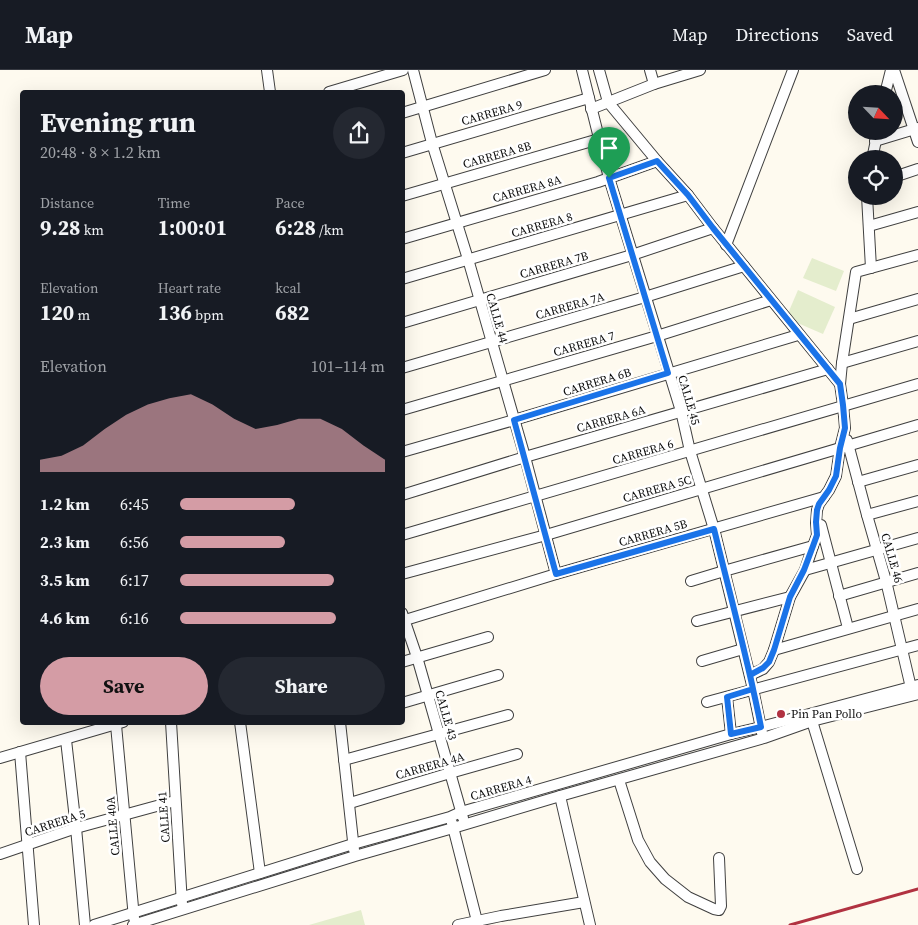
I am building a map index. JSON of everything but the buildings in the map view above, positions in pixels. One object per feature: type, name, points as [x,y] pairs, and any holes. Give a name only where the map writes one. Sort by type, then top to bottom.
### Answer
[{"type":"street","points":[[269,70],[270,90]]},
{"type":"street","points":[[336,90],[403,70]]},
{"type":"street","name":"CALLE 44","points":[[413,70],[443,183],[468,259],[525,457],[556,574]]},
{"type":"street","points":[[405,112],[545,70]]},
{"type":"street","name":"CALLE 45","points":[[582,70],[609,178],[658,336],[714,529],[764,738]]},
{"type":"street","points":[[599,70],[608,102],[688,195],[798,335],[840,384]]},
{"type":"street","points":[[650,70],[654,84]]},
{"type":"street","points":[[726,245],[793,70]]},
{"type":"street","points":[[888,85],[892,70]]},
{"type":"street","points":[[892,70],[916,129],[918,142]]},
{"type":"street","points":[[591,109],[654,84],[694,71]]},
{"type":"street","name":"CARRERA 9","points":[[405,152],[589,98]]},
{"type":"street","points":[[903,131],[916,129]]},
{"type":"street","name":"CARRERA 8B","points":[[405,195],[599,139]]},
{"type":"street","name":"CARRERA 8A","points":[[405,237],[598,182],[657,161]]},
{"type":"street","points":[[903,174],[918,169]]},
{"type":"street","name":"CARRERA 8","points":[[405,278],[688,195]]},
{"type":"street","points":[[868,205],[871,268]]},
{"type":"street","points":[[869,226],[918,212]]},
{"type":"street","name":"CARRERA 7B","points":[[405,322],[632,255],[713,228]]},
{"type":"street","points":[[750,675],[763,668],[769,662],[774,650],[790,597],[804,570],[817,535],[817,510],[836,476],[844,447],[845,428],[840,384],[856,272],[918,255]]},
{"type":"street","name":"CARRERA 7A","points":[[405,367],[744,266]]},
{"type":"street","points":[[849,319],[918,299]]},
{"type":"street","name":"CARRERA 7","points":[[405,409],[658,336],[771,300]]},
{"type":"street","name":"CARRERA 6B","points":[[405,451],[798,335]]},
{"type":"street","points":[[842,363],[918,341]]},
{"type":"street","name":"CARRERA 6A","points":[[405,494],[680,411],[828,369]]},
{"type":"street","name":"CARRERA 6","points":[[405,534],[918,384]]},
{"type":"street","name":"CARRERA 5C","points":[[405,573],[546,535],[918,425]]},
{"type":"street","name":"CALLE 46","points":[[844,447],[858,482],[915,690]]},
{"type":"street","points":[[858,482],[918,465]]},
{"type":"street","name":"CARRERA 5B","points":[[405,617],[824,497]]},
{"type":"street","points":[[866,515],[918,501]]},
{"type":"street","points":[[817,510],[848,628]]},
{"type":"street","points":[[804,570],[918,538]]},
{"type":"street","points":[[691,582],[813,546]]},
{"type":"street","points":[[839,596],[918,572]]},
{"type":"street","points":[[697,621],[790,597]]},
{"type":"street","points":[[774,650],[918,609]]},
{"type":"street","name":"CALLE 43","points":[[405,624],[417,657],[465,824]]},
{"type":"street","points":[[405,661],[488,637]]},
{"type":"street","points":[[707,702],[918,645]]},
{"type":"street","points":[[702,661],[743,649]]},
{"type":"street","points":[[405,702],[498,675]]},
{"type":"street","name":"CARRERA 4","points":[[134,925],[355,856],[764,738],[812,721],[915,690]]},
{"type":"street","name":"CARRERA 4","points":[[94,925],[353,844],[731,734],[915,690]]},
{"type":"street","points":[[727,697],[731,734]]},
{"type":"street","points":[[344,760],[508,714]]},
{"type":"street","points":[[812,721],[857,869]]},
{"type":"street","points":[[0,758],[117,725]]},
{"type":"street","name":"CALLE 40A","points":[[120,725],[124,815],[134,925]]},
{"type":"street","name":"CALLE 41","points":[[171,725],[183,910]]},
{"type":"street","points":[[240,725],[260,873]]},
{"type":"street","points":[[340,725],[355,856]]},
{"type":"street","points":[[66,740],[85,925]]},
{"type":"street","points":[[20,752],[34,925]]},
{"type":"street","name":"CARRERA 4A","points":[[350,803],[450,772],[518,754]]},
{"type":"street","points":[[619,780],[638,840],[650,862],[665,879],[688,897],[714,910],[719,910],[722,906],[719,858]]},
{"type":"street","points":[[560,796],[590,925]]},
{"type":"street","name":"CARRERA 5","points":[[0,854],[76,828],[176,801]]},
{"type":"street","points":[[450,817],[478,923]]},
{"type":"street","points":[[458,925],[478,923],[584,902]]},
{"type":"green space","points":[[812,258],[844,271],[836,291],[803,278]]},
{"type":"green space","points":[[798,290],[835,307],[823,334],[786,318]]},
{"type":"green space","points":[[361,910],[365,925],[309,925]]},
{"type":"railway","points":[[790,925],[918,889]]},
{"type":"place","name":"Pin Pan Pollo","points":[[781,714]]},
{"type":"route","points":[[609,178],[657,161],[688,195],[798,335],[840,384],[845,428],[836,476],[817,510],[817,535],[804,570],[790,597],[769,662],[763,668],[750,675],[753,689],[727,697],[731,734],[761,727],[753,689],[714,529],[556,574],[514,420],[668,373],[609,178]]}]
